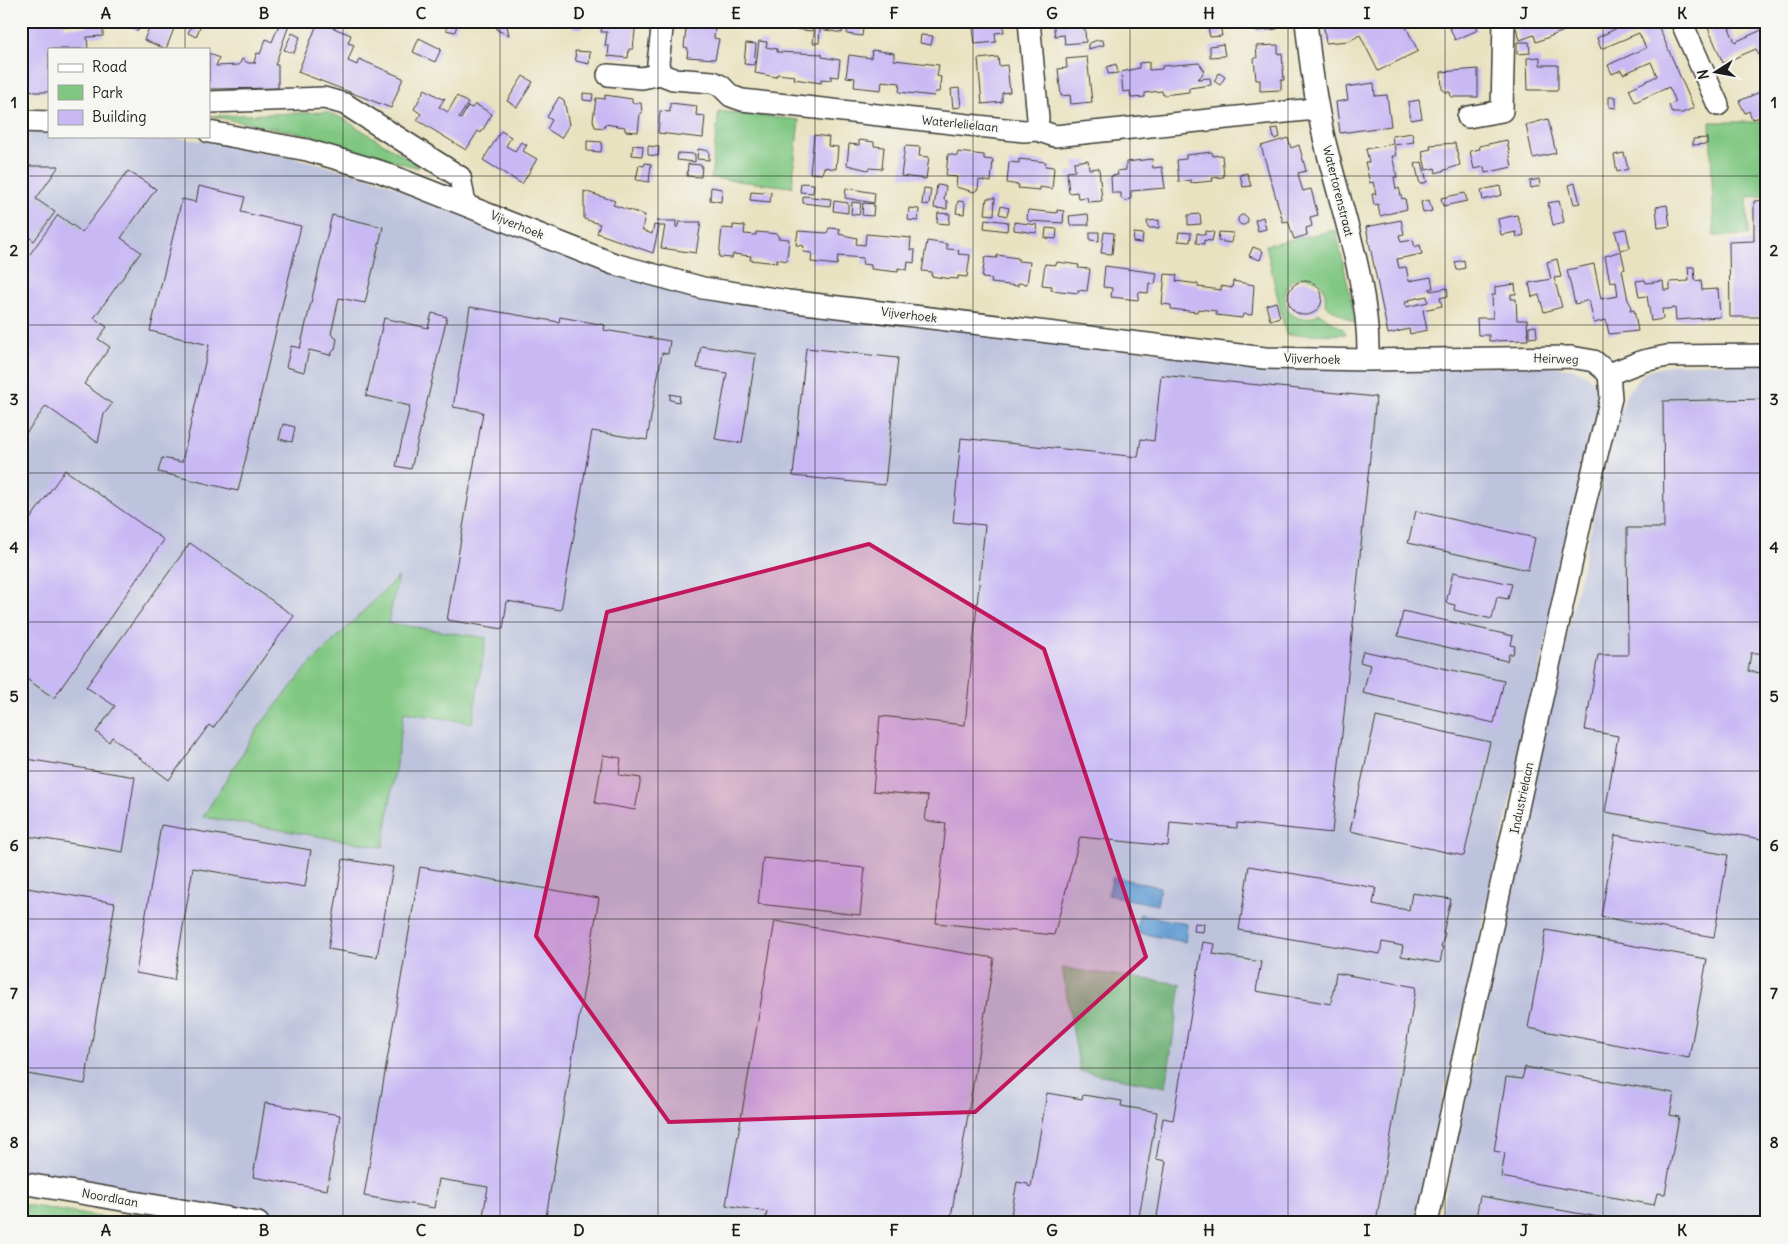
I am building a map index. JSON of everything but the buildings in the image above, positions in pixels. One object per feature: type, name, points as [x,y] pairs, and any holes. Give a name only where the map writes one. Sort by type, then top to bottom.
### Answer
[{"type":"street","points":[[660,74],[658,63],[663,21]]},
{"type":"street","points":[[1029,21],[1038,118],[1037,130]]},
{"type":"street","name":"Watertorenstraat","points":[[1306,21],[1311,72],[1317,107],[1347,225],[1369,328],[1368,360]]},
{"type":"street","points":[[1468,117],[1502,111],[1504,21]]},
{"type":"street","points":[[1681,21],[1718,105]]},
{"type":"street","name":"Waterlelielaan","points":[[608,75],[642,78],[660,74],[673,79],[713,82],[721,86],[731,96],[742,100],[1024,131],[1037,130],[1055,136],[1286,112],[1317,107]]},
{"type":"street","points":[[210,102],[324,98],[346,104],[460,177],[464,204]]},
{"type":"street","points":[[21,121],[48,122]]},
{"type":"street","name":"Vijverhoek","points":[[210,132],[316,152],[379,171],[614,264],[703,288],[798,302],[1256,356],[1368,360]]},
{"type":"street","points":[[1609,374],[1643,361],[1667,356],[1767,354]]},
{"type":"street","name":"Heirweg","points":[[1368,360],[1571,357],[1594,361],[1609,374]]},
{"type":"street","name":"Industrielaan","points":[[1427,1223],[1582,515],[1611,398],[1609,374]]},
{"type":"street","name":"Noordlaan","points":[[21,1182],[258,1223]]},
{"type":"highlighted area","points":[[869,544],[1044,649],[1146,957],[975,1112],[669,1122],[536,936],[607,612]]},
{"type":"shaded area","points":[[21,130],[48,130],[48,138],[170,138],[196,140],[288,156],[377,179],[626,277],[690,296],[1278,365],[1545,366],[1570,368],[1587,374],[1594,383],[1599,407],[1415,1223],[289,1223],[21,1177]]},
{"type":"shaded area","points":[[1767,363],[1767,1223],[1439,1223],[1536,769],[1605,467],[1626,394],[1645,372],[1674,364]]},
{"type":"green space","points":[[719,111],[799,120],[792,187],[711,178]]},
{"type":"green space","points":[[326,112],[342,118],[420,166],[418,168],[308,135],[210,116]]},
{"type":"green space","points":[[1710,122],[1767,122],[1767,196],[1747,197],[1748,235],[1714,236]]},
{"type":"green space","points":[[1336,230],[1356,324],[1325,305],[1322,286],[1317,281],[1302,277],[1292,281],[1287,288],[1285,296],[1286,305],[1291,313],[1298,318],[1307,318],[1319,313],[1343,329],[1346,334],[1286,335],[1266,245]]},
{"type":"green space","points":[[398,577],[388,623],[486,638],[472,723],[404,712],[383,847],[203,817],[260,725],[310,664]]},
{"type":"green space","points":[[1062,968],[1181,984],[1166,1087],[1080,1071]]},
{"type":"green space","points":[[21,1204],[135,1223],[21,1223]]},
{"type":"water","points":[[1113,877],[1160,887],[1157,905],[1108,895]]},
{"type":"water","points":[[1140,914],[1187,924],[1185,942],[1135,932]]}]
